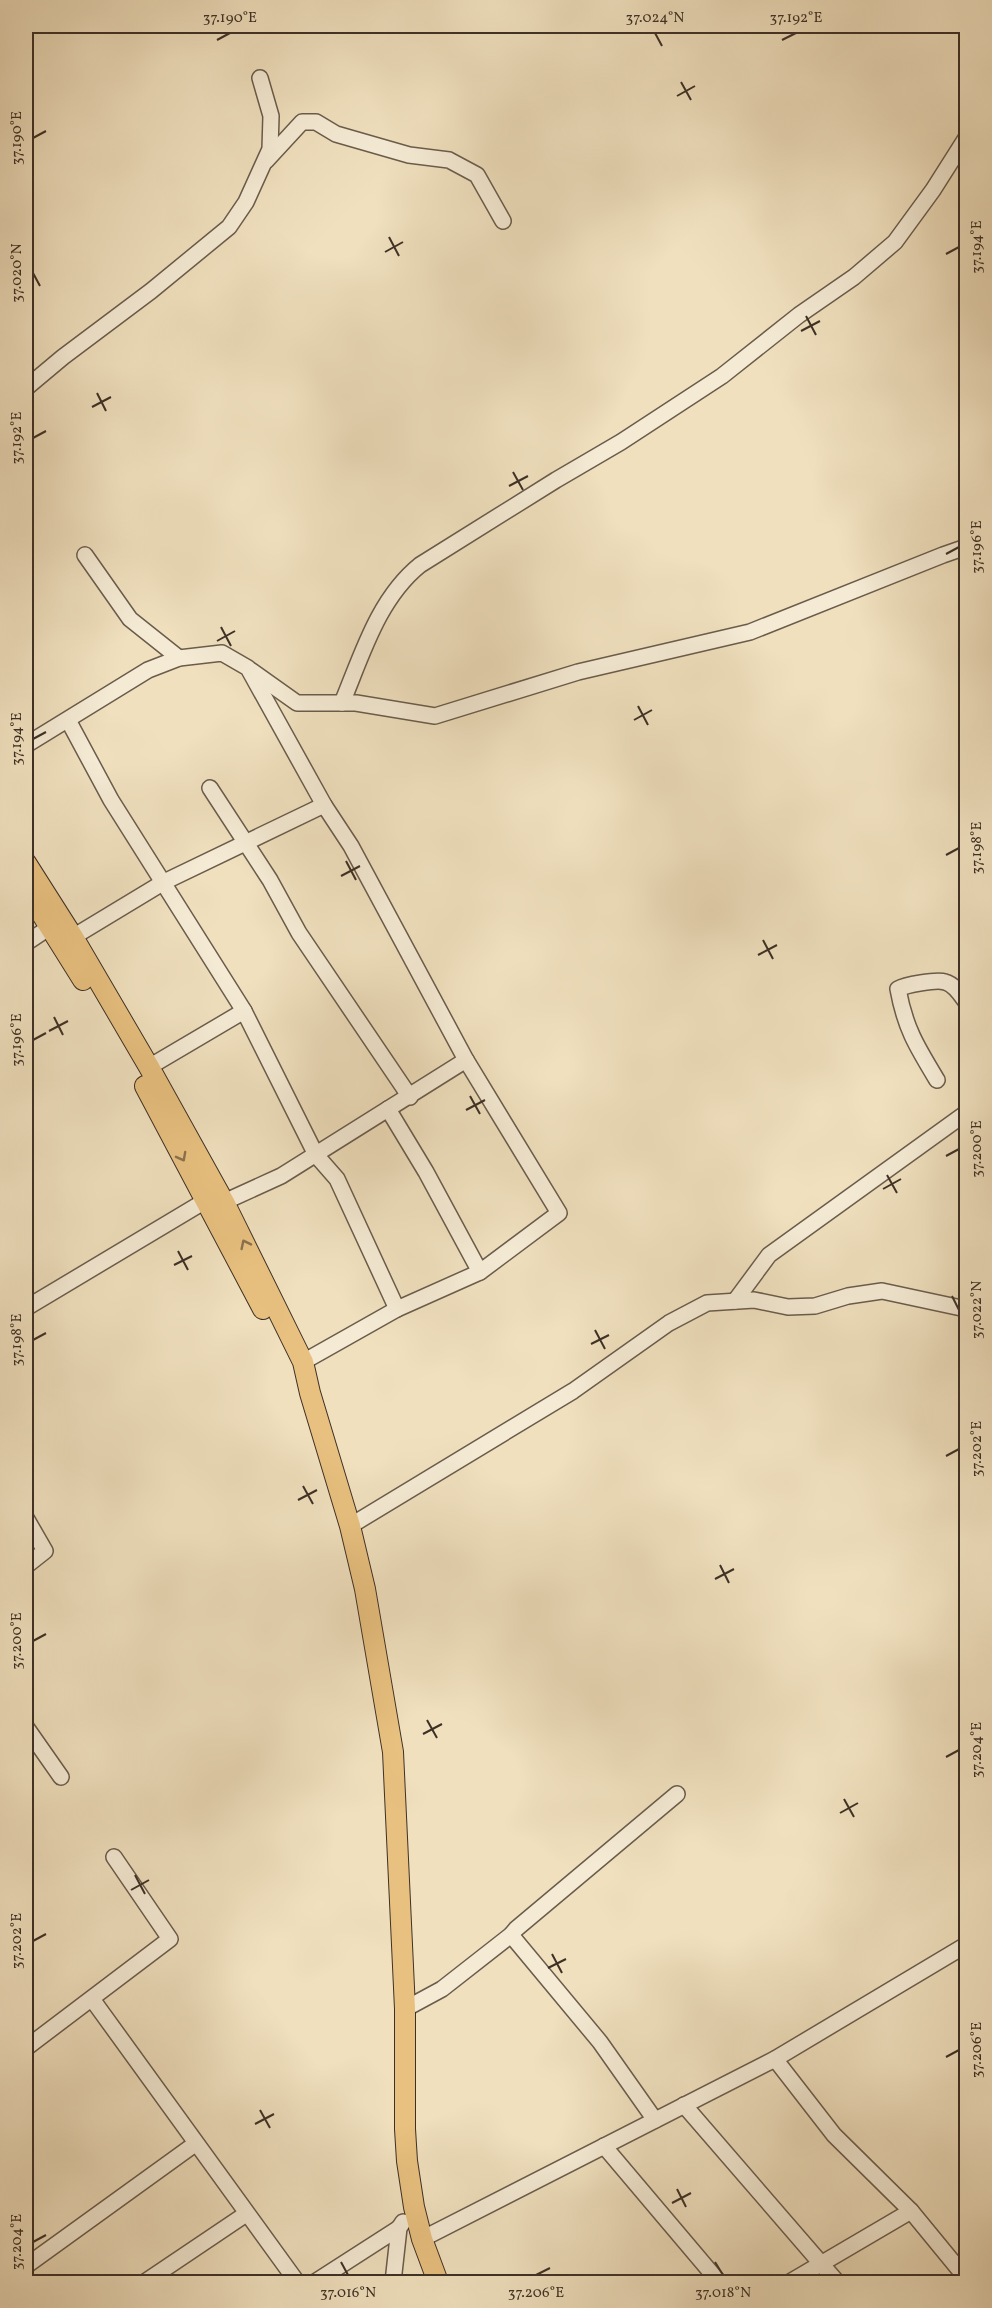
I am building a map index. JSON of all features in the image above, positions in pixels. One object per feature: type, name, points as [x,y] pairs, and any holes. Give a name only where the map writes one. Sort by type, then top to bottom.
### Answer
[{"type":"main road","points":[[26,863],[73,936],[149,1067],[294,1369],[310,1393]]},
{"type":"main road","points":[[26,889],[93,994],[210,1193],[303,1362],[310,1393],[350,1526],[369,1611],[393,1752],[405,2009],[407,2162],[414,2208],[422,2240],[438,2283]]},
{"type":"street","points":[[26,388],[229,227],[246,201],[270,149],[271,116],[260,78]]},
{"type":"street","points":[[264,163],[302,122],[316,122],[336,134],[409,155],[449,160],[477,175],[503,220]]},
{"type":"street","points":[[342,703],[373,627],[409,574],[722,376],[799,315],[854,277],[895,242],[933,190],[966,138]]},
{"type":"street","points":[[26,745],[148,670],[179,658],[222,653],[248,668],[297,703],[356,703],[435,716],[578,672],[750,632],[966,547]]},
{"type":"street","points":[[85,555],[130,619],[179,658]]},
{"type":"street","points":[[248,668],[324,805],[351,846],[466,1060],[560,1213],[480,1272],[397,1309],[303,1362]]},
{"type":"street","points":[[280,724],[284,694]]},
{"type":"street","points":[[68,720],[111,800],[244,1011],[316,1155],[337,1179],[397,1309]]},
{"type":"street","points":[[210,788],[270,880],[299,933],[410,1097]]},
{"type":"street","points":[[73,936],[164,882],[324,805]]},
{"type":"street","points":[[26,943],[50,927]]},
{"type":"street","points":[[937,1080],[918,1049],[904,1019],[898,989],[904,986],[946,982],[958,990],[966,1002]]},
{"type":"street","points":[[149,1067],[244,1011]]},
{"type":"street","points":[[26,1308],[210,1193],[281,1176],[466,1060]]},
{"type":"street","points":[[388,1109],[426,1172],[480,1272]]},
{"type":"street","points":[[735,1301],[769,1255],[966,1113]]},
{"type":"street","points":[[350,1526],[573,1391],[669,1323],[707,1303],[754,1300],[788,1307],[815,1306],[848,1296],[882,1291],[966,1309]]},
{"type":"street","points":[[26,1518],[45,1551],[26,1566]]},
{"type":"street","points":[[26,1727],[61,1777]]},
{"type":"street","points":[[405,2009],[442,1989],[511,1935],[677,1794]]},
{"type":"street","points":[[26,2048],[170,1939],[114,1857]]},
{"type":"street","points":[[511,1935],[594,2034],[655,2120]]},
{"type":"street","points":[[422,2240],[775,2058],[966,1945]]},
{"type":"street","points":[[92,1999],[297,2283]]},
{"type":"street","points":[[775,2058],[834,2135],[911,2211],[966,2278]]},
{"type":"street","points":[[684,2105],[837,2283]]},
{"type":"street","points":[[26,2266],[195,2144]]},
{"type":"street","points":[[604,2146],[719,2283]]},
{"type":"street","points":[[315,2283],[399,2228],[414,2208]]},
{"type":"street","points":[[790,2283],[911,2211]]},
{"type":"street","points":[[145,2283],[246,2214]]},
{"type":"street","points":[[393,2283],[399,2228]]}]
